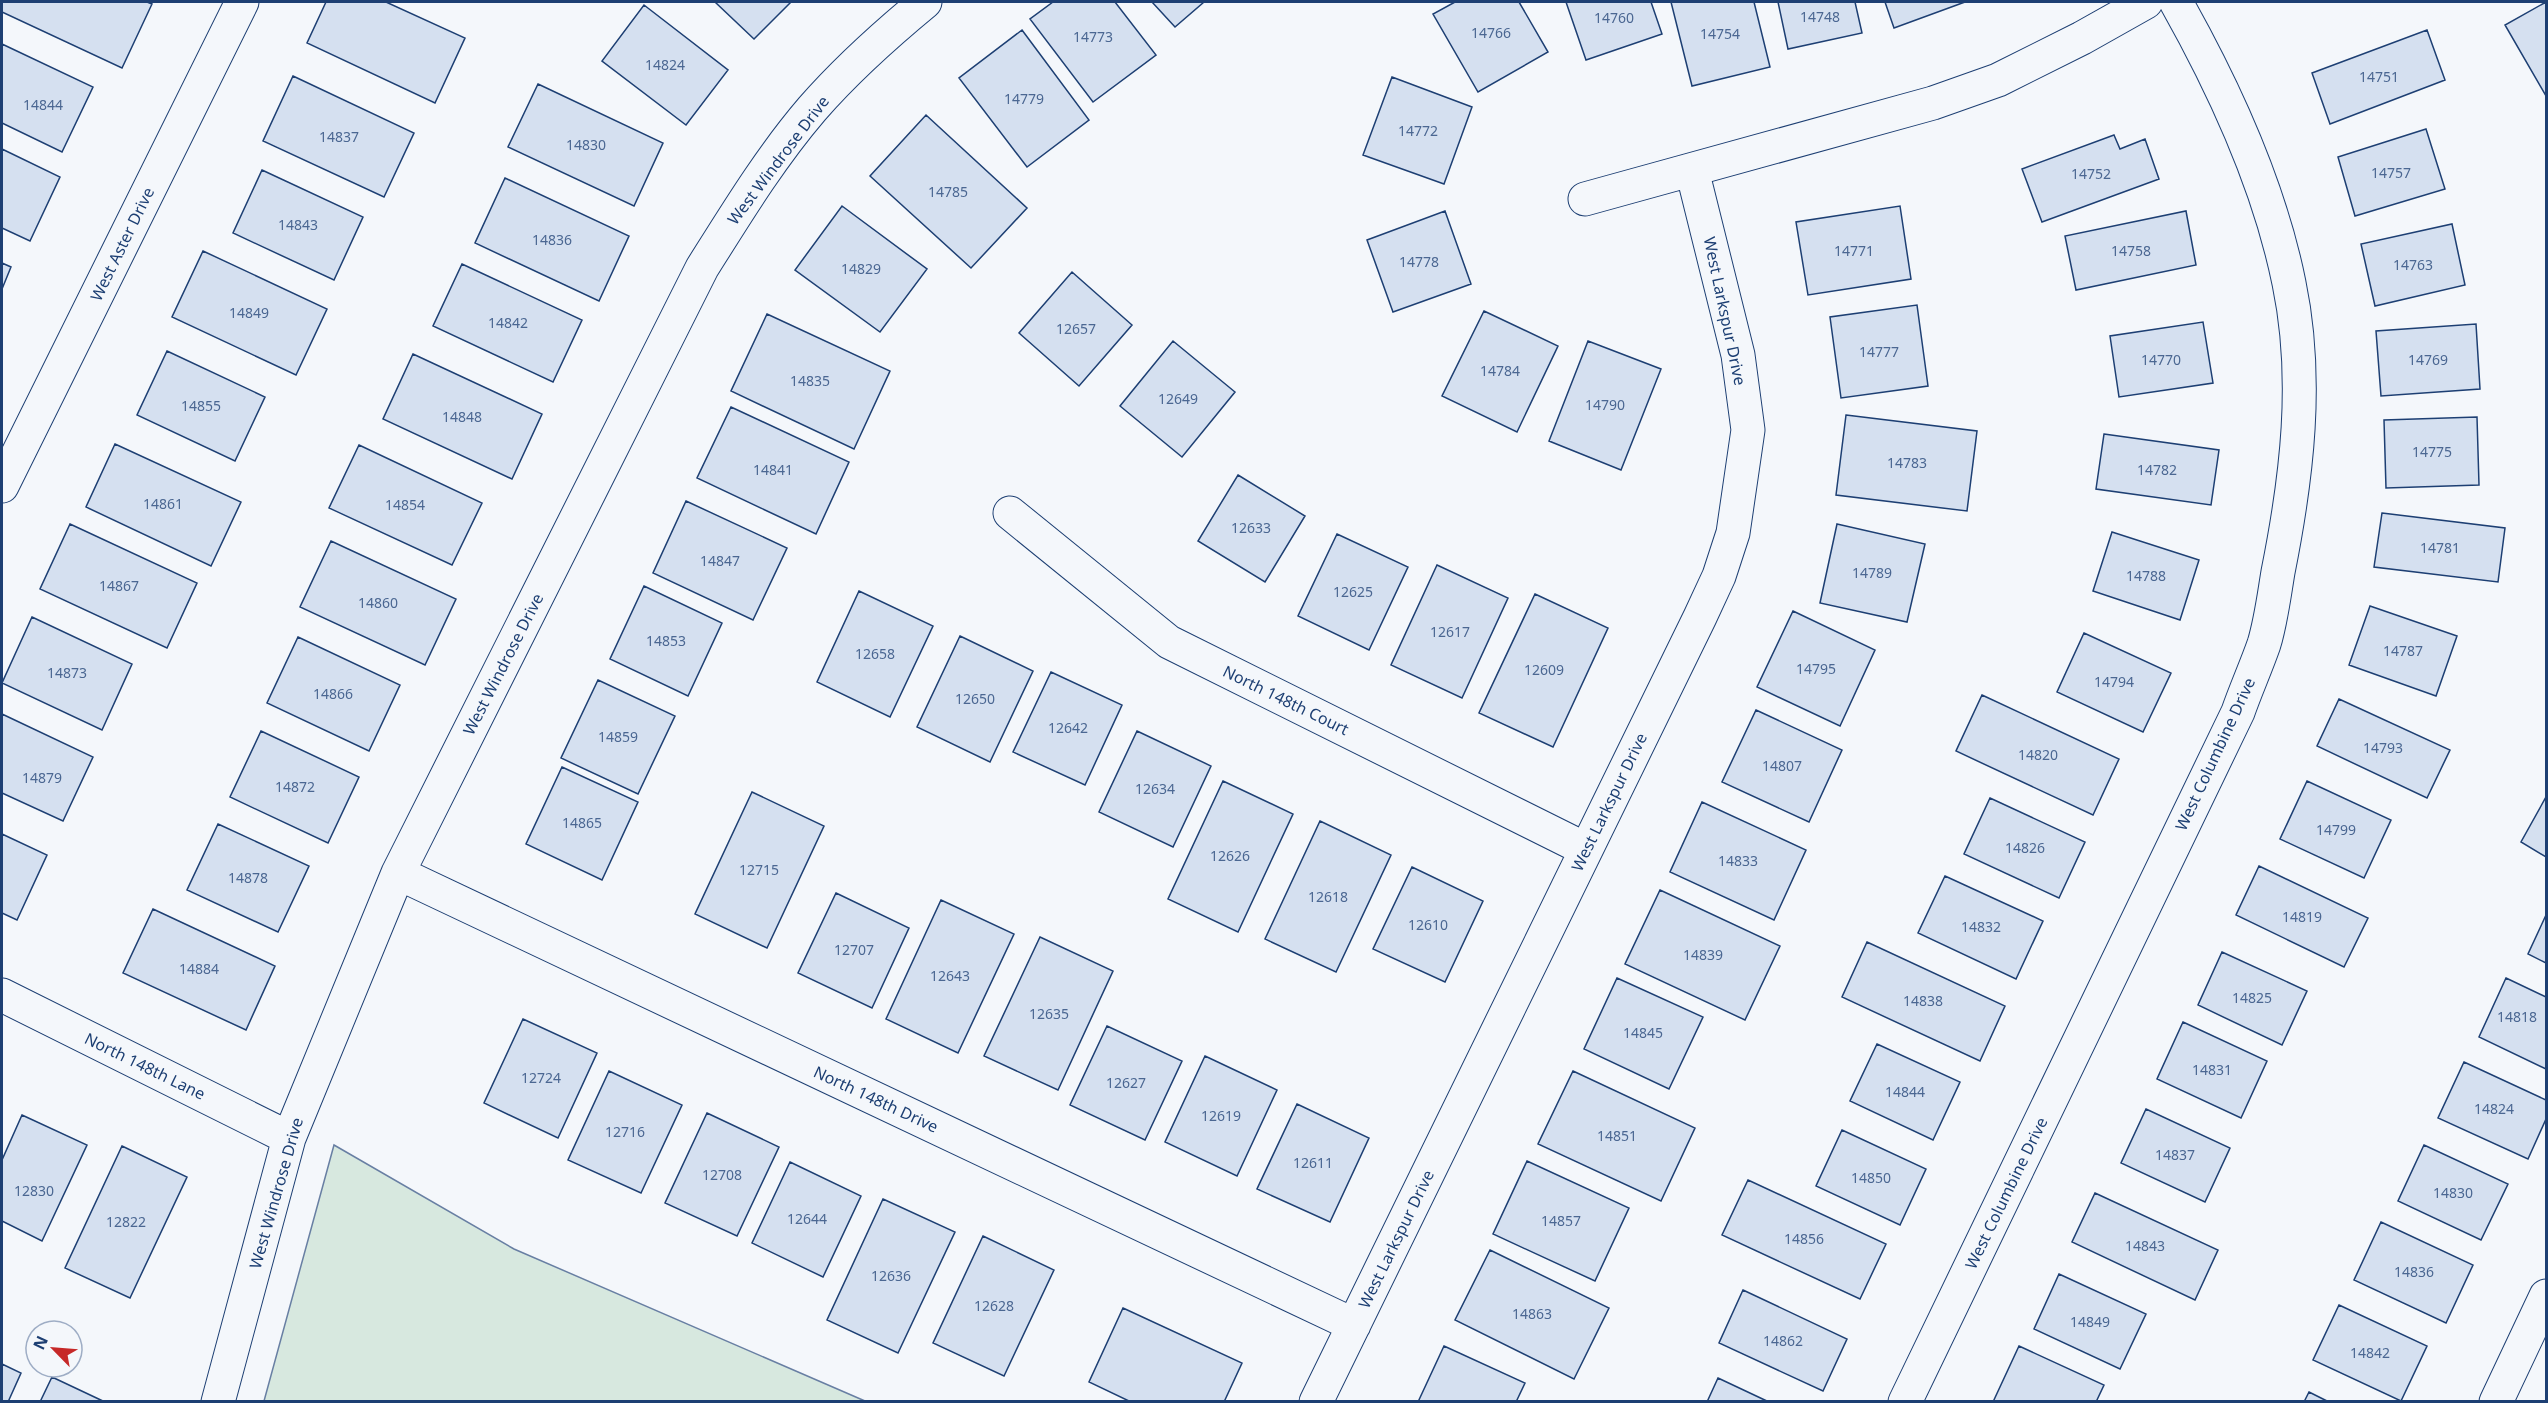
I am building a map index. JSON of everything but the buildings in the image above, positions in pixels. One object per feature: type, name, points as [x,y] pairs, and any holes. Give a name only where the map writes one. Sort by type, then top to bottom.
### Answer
[{"type":"street","name":"West Aster Drive","points":[[2,486],[242,2]]},
{"type":"street","name":"West Windrose Drive","points":[[218,1401],[289,1138],[398,873],[702,268],[746,197],[811,110],[869,49],[925,2]]},
{"type":"street","points":[[1585,199],[1933,103],[1998,80],[2082,38],[2146,2]]},
{"type":"street","name":"West Columbine Drive","points":[[1905,1401],[2238,712],[2264,642],[2285,541],[2300,416],[2297,340],[2289,283],[2272,220],[2249,152],[2212,66],[2176,2]]},
{"type":"street","name":"West Larkspur Drive","points":[[1316,1401],[1714,586],[1733,532],[1748,430],[1738,355],[1692,170]]},
{"type":"street","name":"North 148th Court","points":[[1010,513],[1169,642],[1585,849]]},
{"type":"street","name":"North 148th Drive","points":[[398,873],[1354,1325]]},
{"type":"street","name":"North 148th Lane","points":[[2,995],[289,1138]]},
{"type":"street","points":[[2496,1401],[2547,1296]]},
{"type":"shaded area","points":[[334,1145],[514,1249],[865,1401],[264,1401]]}]
